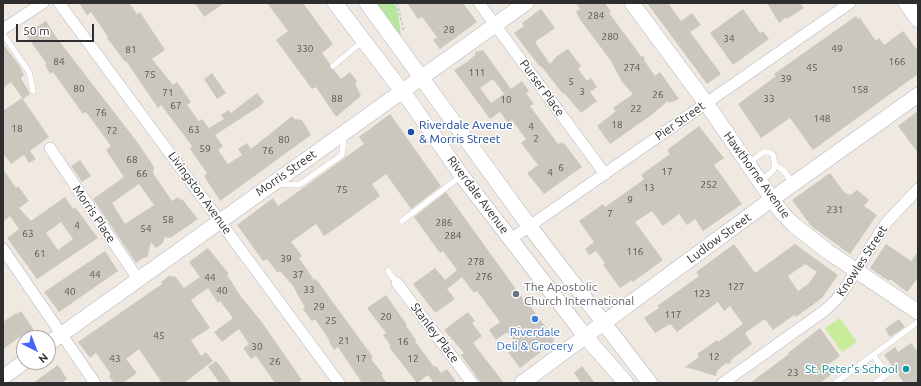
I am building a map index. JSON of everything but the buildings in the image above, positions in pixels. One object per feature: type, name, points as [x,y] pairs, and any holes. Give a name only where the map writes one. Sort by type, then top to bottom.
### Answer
[{"type":"street","points":[[3,29],[43,3]]},
{"type":"street","name":"Livingston Avenue","points":[[60,3],[339,383]]},
{"type":"street","name":"Riverdale Avenue","points":[[335,3],[402,92],[462,176],[585,336],[626,383]]},
{"type":"street","name":"Riverdale Avenue","points":[[367,3],[530,227],[650,383]]},
{"type":"street","name":"Purser Place","points":[[479,3],[605,174]]},
{"type":"street","name":"Morris Street","points":[[56,338],[526,3]]},
{"type":"street","name":"Hawthorne Avenue","points":[[632,3],[706,103],[746,164],[772,199],[794,225],[827,250],[918,312]]},
{"type":"street","name":"Pier Street","points":[[511,239],[850,3]]},
{"type":"street","points":[[906,3],[918,20]]},
{"type":"street","name":"Ludlow Street","points":[[522,383],[772,199],[918,95]]},
{"type":"street","name":"Morris Place","points":[[50,148],[138,279]]},
{"type":"street","name":"Knowles Street","points":[[723,383],[824,311],[836,300],[857,270],[886,223],[918,189]]},
{"type":"street","points":[[3,249],[95,383]]},
{"type":"street","name":"Stanley Place","points":[[397,283],[472,383]]},
{"type":"street","points":[[3,377],[16,368]]},
{"type":"lane","points":[[3,34],[29,72],[33,91]]},
{"type":"lane","points":[[333,66],[363,40]]},
{"type":"lane","points":[[746,164],[764,152],[770,152],[773,155],[775,165],[773,171],[760,182]]},
{"type":"lane","points":[[775,165],[783,170],[794,184]]},
{"type":"lane","points":[[402,221],[462,176]]},
{"type":"lane","points":[[388,270],[397,283]]},
{"type":"lane","points":[[836,383],[918,322]]},
{"type":"lane","points":[[873,355],[887,374],[875,383]]},
{"type":"path","points":[[397,3],[405,35]]},
{"type":"green space","points":[[377,3],[394,3],[397,8],[401,36]]},
{"type":"green space","points":[[840,318],[857,342],[842,352],[825,328]]},
{"type":"place","name":"Riverdale Avenue & Morris Street","points":[[411,132]]},
{"type":"place","name":"The Apostolic Church International","points":[[516,294]]},
{"type":"place","name":"Riverdale Deli & Grocery","points":[[535,319]]},
{"type":"place","name":"St. Peter's School","points":[[906,369]]}]
